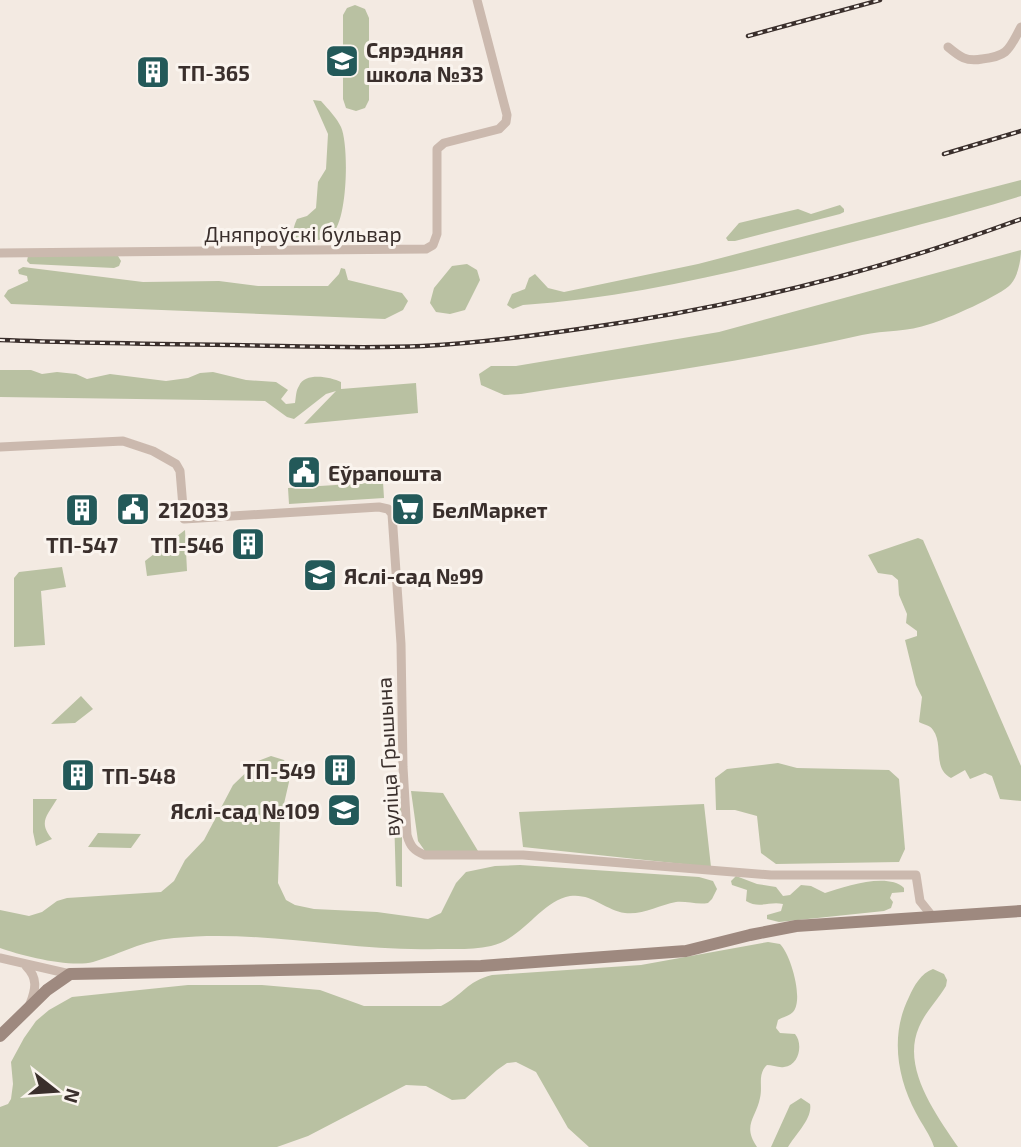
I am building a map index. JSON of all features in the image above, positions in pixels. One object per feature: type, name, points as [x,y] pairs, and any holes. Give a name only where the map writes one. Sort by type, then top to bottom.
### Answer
[{"type":"street","name":"Дняпроўскі бульвар","points":[[0,253],[426,249],[432,245],[437,234],[437,149],[444,143],[499,129],[506,122],[507,115],[477,0]]},
{"type":"street","points":[[948,47],[970,61],[1000,57],[1011,46],[1021,27]]},
{"type":"street","name":"вуліца Грышына","points":[[0,447],[123,441],[153,451],[176,464],[180,471],[184,519],[379,507],[388,509],[392,514],[401,644],[407,835],[409,842],[418,852],[425,855],[523,855],[771,875],[916,875],[920,901],[932,916]]},
{"type":"street","points":[[0,958],[70,974],[481,966],[686,951],[796,926],[1021,911]]},
{"type":"street","points":[[25,964],[35,979],[29,1007]]},
{"type":"street","points":[[0,1036],[47,990],[70,974]]},
{"type":"green space","points":[[355,5],[365,9],[369,18],[369,100],[365,108],[356,111],[346,108],[343,99],[343,15],[347,8]]},
{"type":"green space","points":[[313,100],[321,101],[335,117],[344,136],[344,199],[337,226],[332,234],[314,241],[295,242],[293,230],[297,219],[307,216],[316,208],[318,182],[326,169],[328,134]]},
{"type":"green space","points":[[1021,180],[1021,196],[924,224],[788,258],[637,291],[523,305],[513,309],[507,305],[512,294],[525,289],[529,278],[535,274],[548,288],[564,292],[698,264]]},
{"type":"green space","points":[[840,205],[844,212],[840,214],[735,241],[728,241],[726,238],[739,223],[798,209],[811,214]]},
{"type":"green space","points":[[1021,250],[1016,277],[1006,289],[922,327],[871,333],[735,360],[521,394],[504,395],[481,385],[479,374],[491,366],[516,366],[719,332]]},
{"type":"green space","points":[[28,256],[118,256],[121,261],[119,266],[114,268],[30,264],[27,261]]},
{"type":"green space","points":[[467,264],[477,270],[480,280],[465,310],[450,314],[436,312],[430,303],[434,288],[452,266]]},
{"type":"green space","points":[[23,267],[143,282],[219,281],[258,286],[328,286],[341,268],[345,269],[348,280],[402,293],[408,301],[403,310],[385,319],[11,304],[4,296],[8,290],[28,281],[27,276],[19,274],[18,270]]},
{"type":"green space","points":[[0,370],[31,370],[42,374],[57,372],[76,374],[87,379],[110,374],[166,381],[213,372],[246,380],[276,382],[288,390],[281,399],[286,404],[295,403],[299,386],[312,377],[341,382],[341,389],[416,383],[418,413],[304,424],[336,391],[326,394],[294,419],[265,401],[0,397]]},
{"type":"green space","points":[[383,482],[384,498],[289,504],[288,488]]},
{"type":"green space","points":[[185,530],[187,571],[147,576],[145,561]]},
{"type":"green space","points":[[918,538],[923,540],[1021,766],[1021,801],[1000,799],[992,776],[985,773],[970,779],[965,770],[951,778],[945,774],[933,730],[919,722],[922,697],[916,685],[905,640],[917,636],[917,631],[906,623],[907,614],[899,595],[898,580],[892,575],[878,573],[868,555]]},
{"type":"green space","points":[[62,567],[66,587],[41,591],[45,645],[14,647],[14,578],[19,572]]},
{"type":"green space","points":[[81,696],[93,709],[75,723],[51,724]]},
{"type":"green space","points":[[271,756],[284,760],[289,771],[280,821],[278,883],[286,900],[295,905],[428,919],[441,913],[456,883],[466,872],[495,866],[520,865],[699,877],[713,881],[717,889],[708,903],[676,902],[632,913],[618,911],[585,897],[570,896],[550,905],[503,942],[478,948],[405,949],[273,938],[207,936],[162,940],[93,962],[72,963],[33,958],[0,948],[0,910],[29,916],[67,898],[161,892],[174,881],[185,860],[204,840],[233,785],[258,761]]},
{"type":"green space","points":[[778,763],[797,768],[889,770],[899,779],[905,849],[899,862],[776,864],[761,853],[757,816],[735,810],[716,810],[715,778],[727,769]]},
{"type":"green space","points":[[399,774],[402,779],[402,887],[396,886],[393,778]]},
{"type":"green space","points":[[411,791],[443,793],[478,851],[425,851],[418,841]]},
{"type":"green space","points":[[33,799],[57,799],[45,823],[52,839],[36,846],[33,832]]},
{"type":"green space","points":[[704,804],[711,867],[523,847],[519,812]]},
{"type":"green space","points":[[98,833],[141,834],[131,848],[88,847]]},
{"type":"green space","points":[[736,876],[757,884],[776,887],[783,896],[790,895],[801,885],[811,886],[825,893],[877,881],[897,883],[904,888],[904,892],[892,893],[891,908],[884,911],[779,922],[767,919],[767,915],[781,911],[783,904],[755,904],[746,901],[747,890],[732,885],[731,881]]},
{"type":"green space","points":[[768,942],[780,944],[784,950],[797,988],[793,1012],[778,1020],[776,1028],[780,1033],[795,1034],[799,1048],[794,1062],[782,1067],[767,1065],[762,1072],[760,1098],[750,1127],[757,1147],[589,1147],[568,1128],[536,1072],[516,1062],[507,1063],[497,1070],[465,1099],[452,1100],[426,1086],[406,1085],[308,1136],[277,1147],[0,1147],[0,1107],[8,1104],[11,1099],[11,1062],[36,1021],[72,997],[188,985],[262,985],[320,990],[364,1006],[441,1006],[476,981],[492,975],[641,965]]},
{"type":"green space","points":[[933,969],[944,974],[946,986],[919,1027],[914,1058],[931,1105],[958,1147],[934,1147],[909,1099],[898,1056],[899,1026],[903,1011],[918,980]]},
{"type":"green space","points":[[801,1098],[810,1104],[809,1115],[803,1126],[788,1147],[771,1147],[790,1105]]},
{"type":"railway","points":[[748,36],[880,0]]},
{"type":"railway","points":[[944,154],[1021,131]]},
{"type":"railway","points":[[0,340],[376,347],[444,345],[505,339],[641,319],[751,298],[860,271],[1021,219]]},
{"type":"place","name":"Сярэдняя школа №33","points":[[342,61]]},
{"type":"place","name":"ТП-365","points":[[153,72]]},
{"type":"place","name":"Еўрапошта","points":[[304,472]]},
{"type":"place","name":"212033","points":[[133,509]]},
{"type":"place","name":"БелМаркет","points":[[408,509]]},
{"type":"place","name":"ТП-547","points":[[82,510]]},
{"type":"place","name":"ТП-546","points":[[248,544]]},
{"type":"place","name":"Яслі-сад №99","points":[[320,575]]},
{"type":"place","name":"ТП-549","points":[[340,770]]},
{"type":"place","name":"ТП-548","points":[[78,775]]},
{"type":"place","name":"Яслі-сад №109","points":[[344,810]]}]
